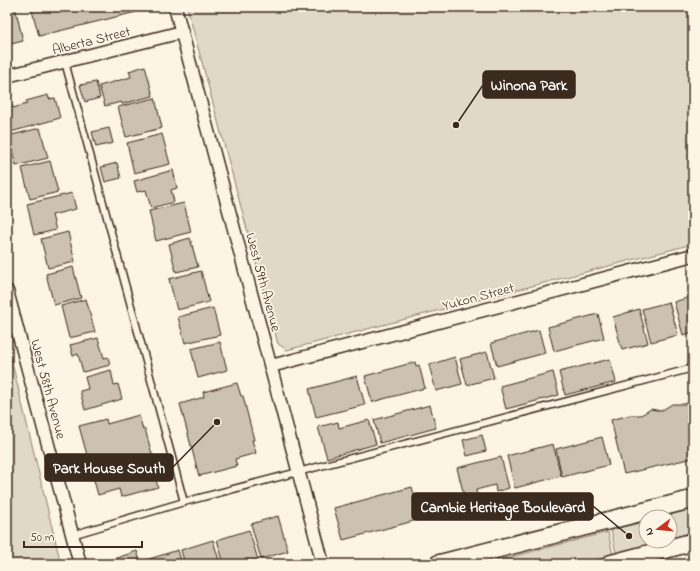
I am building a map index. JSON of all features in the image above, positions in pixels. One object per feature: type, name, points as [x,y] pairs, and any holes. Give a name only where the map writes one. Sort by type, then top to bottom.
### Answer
[{"type":"main road","points":[[438,564],[693,499]]},
{"type":"main road","points":[[610,564],[693,542]]},
{"type":"street","name":"West 59th Avenue","points":[[175,7],[324,564]]},
{"type":"street","name":"Alberta Street","points":[[7,76],[182,32]]},
{"type":"street","name":"Yukon Street","points":[[271,366],[693,255]]},
{"type":"street","name":"West 58th Avenue","points":[[7,291],[80,564]]},
{"type":"lane","points":[[65,62],[184,502]]},
{"type":"lane","points":[[72,535],[184,502],[693,368]]},
{"type":"shaded area","points":[[187,7],[693,7],[693,244],[287,350],[278,344]]},
{"type":"shaded area","points":[[7,342],[61,564],[7,564]]},
{"type":"shaded area","points":[[693,509],[693,534],[678,537],[678,513]]},
{"type":"shaded area","points":[[638,523],[638,548],[616,553],[611,530]]},
{"type":"shaded area","points":[[608,532],[613,555],[578,564],[484,564]]},
{"type":"building","points":[[7,7],[15,7],[23,41],[7,45]]},
{"type":"building","points":[[31,7],[135,7],[136,12],[39,36]]},
{"type":"building","points":[[145,66],[153,96],[122,104],[121,102],[105,106],[99,86],[131,77],[129,71]]},
{"type":"building","points":[[96,82],[100,98],[85,102],[80,85]]},
{"type":"building","points":[[48,95],[49,99],[55,98],[60,118],[7,133],[7,104],[11,103],[13,108],[27,104],[26,101]]},
{"type":"building","points":[[155,98],[162,128],[126,137],[118,107]]},
{"type":"building","points":[[40,128],[48,158],[16,166],[8,136]]},
{"type":"building","points":[[109,128],[113,143],[96,147],[92,132]]},
{"type":"building","points":[[162,134],[170,164],[134,173],[127,143]]},
{"type":"building","points":[[50,161],[58,192],[30,199],[22,168]]},
{"type":"building","points":[[117,163],[121,178],[105,182],[101,167]]},
{"type":"building","points":[[173,170],[177,188],[171,190],[174,202],[151,208],[146,190],[137,192],[134,181]]},
{"type":"building","points":[[72,193],[76,209],[52,215],[56,230],[34,235],[27,204]]},
{"type":"building","points":[[184,203],[191,232],[156,241],[149,211]]},
{"type":"building","points":[[68,232],[75,262],[48,268],[41,239]]},
{"type":"building","points":[[190,238],[198,267],[176,272],[169,244]]},
{"type":"building","points":[[73,267],[81,298],[54,305],[46,274]]},
{"type":"building","points":[[201,271],[209,302],[177,310],[169,279]]},
{"type":"building","points":[[693,296],[693,332],[683,335],[674,302]]},
{"type":"building","points":[[86,299],[95,332],[69,338],[61,306]]},
{"type":"building","points":[[669,302],[678,335],[651,342],[642,309]]},
{"type":"building","points":[[213,308],[220,335],[185,343],[178,317]]},
{"type":"building","points":[[639,309],[648,343],[622,350],[613,317]]},
{"type":"building","points":[[598,314],[604,338],[554,351],[548,327]]},
{"type":"building","points":[[539,330],[545,353],[497,366],[491,343]]},
{"type":"building","points":[[98,338],[104,358],[108,357],[110,365],[83,372],[78,354],[73,356],[70,345]]},
{"type":"building","points":[[220,342],[227,370],[198,378],[191,349]]},
{"type":"building","points":[[487,352],[494,378],[467,385],[460,359]]},
{"type":"building","points":[[455,357],[462,384],[436,391],[429,365]]},
{"type":"building","points":[[610,359],[616,382],[565,395],[559,372]]},
{"type":"building","points":[[415,362],[416,366],[419,365],[425,388],[372,402],[365,376]]},
{"type":"building","points":[[111,370],[114,385],[118,384],[122,399],[85,410],[80,391],[88,389],[85,377]]},
{"type":"building","points":[[553,372],[559,395],[506,409],[500,386]]},
{"type":"building","points":[[357,376],[365,405],[316,417],[309,389]]},
{"type":"building","points":[[237,383],[241,396],[243,396],[256,453],[235,459],[237,466],[199,476],[180,404],[204,397],[203,392]]},
{"type":"building","points":[[693,399],[693,458],[624,474],[611,420],[630,415],[641,415],[651,409],[661,411],[672,404],[685,404]]},
{"type":"building","points":[[430,405],[436,428],[380,443],[374,420]]},
{"type":"building","points":[[139,415],[143,430],[145,429],[157,472],[154,473],[158,487],[121,497],[119,489],[98,495],[79,426],[106,419],[107,424]]},
{"type":"building","points":[[369,420],[376,444],[327,458],[318,427],[338,422],[339,428]]},
{"type":"building","points":[[482,435],[486,451],[467,456],[463,440]]},
{"type":"building","points":[[602,437],[609,465],[562,477],[556,449]]},
{"type":"building","points":[[553,444],[561,476],[515,488],[507,456]]},
{"type":"building","points":[[501,457],[509,488],[496,492],[495,485],[476,490],[477,496],[465,499],[457,468]]},
{"type":"building","points":[[412,487],[421,519],[343,540],[334,508]]},
{"type":"building","points":[[278,516],[288,551],[261,559],[251,524]]},
{"type":"building","points":[[249,530],[258,560],[243,564],[224,564],[217,540]]},
{"type":"building","points":[[213,540],[220,564],[185,564],[181,550]]},
{"type":"building","points":[[178,550],[182,564],[147,564],[146,560]]},
{"type":"building","points":[[137,551],[141,564],[116,564],[114,559]]},
{"type":"place","name":"Winona Park","points":[[456,125]]},
{"type":"place","name":"Park House South","points":[[217,422]]},
{"type":"place","name":"Cambie Heritage Boulevard","points":[[629,536]]}]
